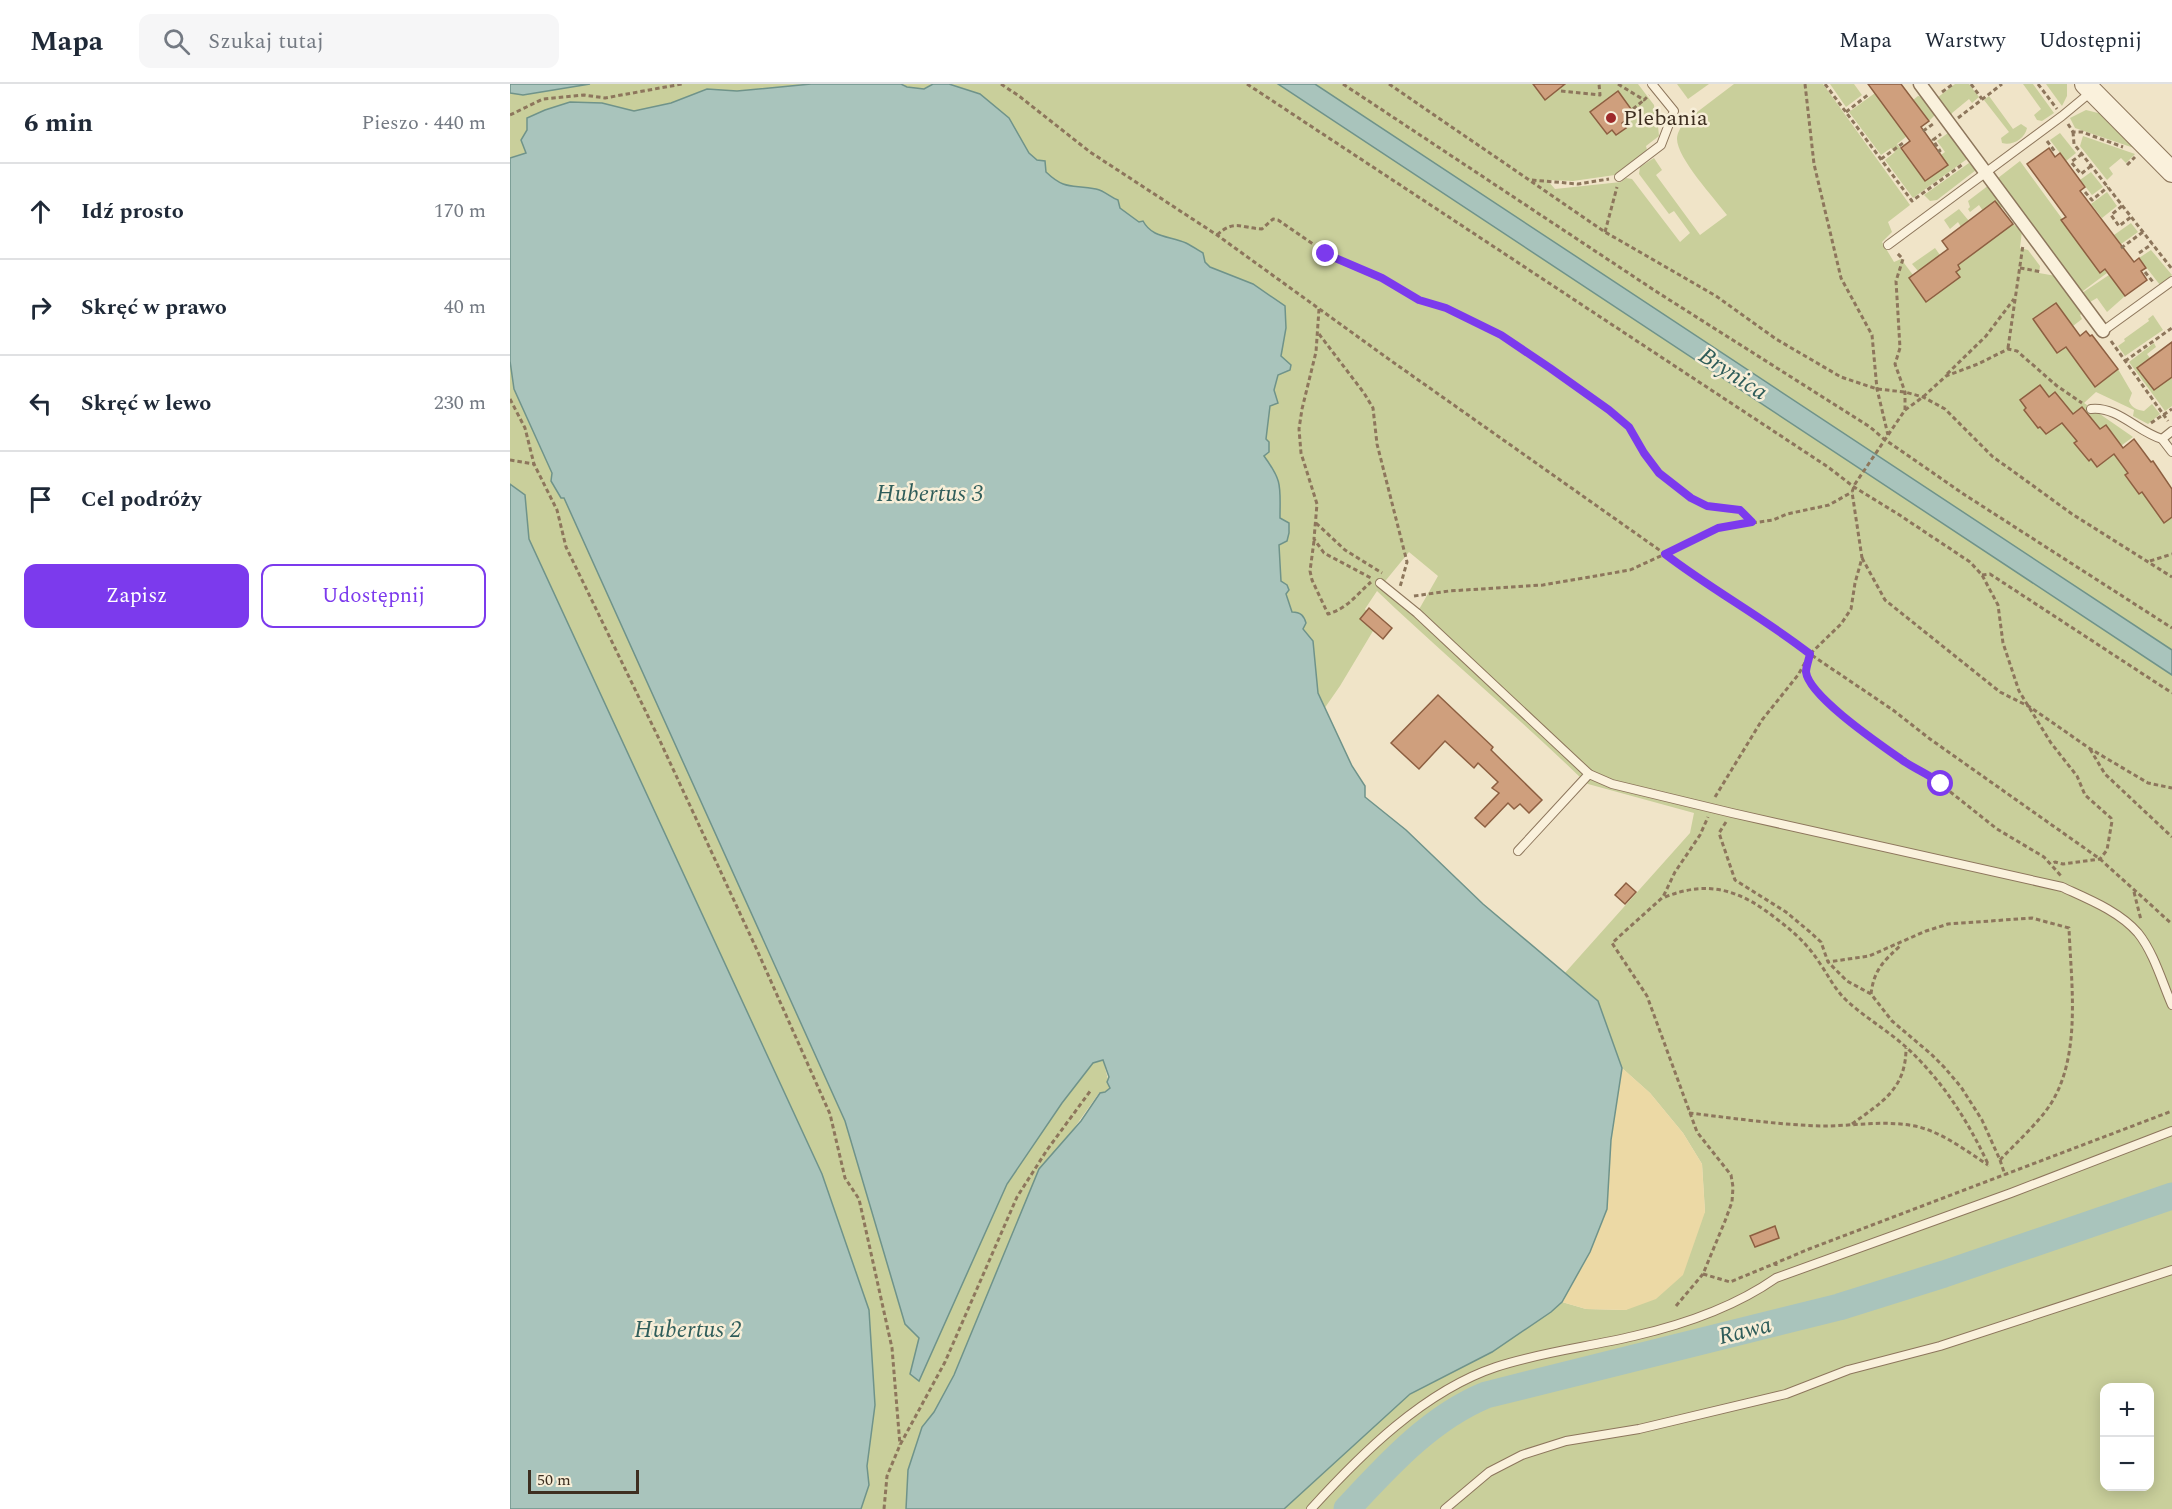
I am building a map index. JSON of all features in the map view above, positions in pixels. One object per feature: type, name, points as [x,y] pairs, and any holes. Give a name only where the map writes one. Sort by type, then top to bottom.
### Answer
[{"type":"street","points":[[1920,84],[2103,331]]},
{"type":"street","points":[[2089,88],[2172,172]]},
{"type":"lane","points":[[1619,177],[1661,145],[1674,111],[1654,86]]},
{"type":"lane","points":[[1888,245],[2062,116],[2089,88]]},
{"type":"lane","points":[[2103,331],[2172,281]]},
{"type":"lane","points":[[2091,409],[2101,408],[2111,411],[2150,435],[2162,439],[2172,452]]},
{"type":"lane","points":[[2162,439],[2172,429]]},
{"type":"lane","points":[[1380,583],[1398,597],[1589,774],[1612,784],[1732,813],[2062,887],[2116,915],[2138,933],[2146,945],[2172,1005]]},
{"type":"lane","points":[[1518,851],[1589,774]]},
{"type":"lane","points":[[1311,1509],[1359,1459],[1405,1419],[1452,1385],[1495,1367],[1537,1355],[1667,1328],[1754,1293],[1776,1278],[2011,1193],[2172,1131]]},
{"type":"lane","points":[[1445,1509],[1489,1472],[1522,1455],[1566,1441],[1639,1429],[1786,1394],[1848,1370],[1940,1346],[2172,1270]]},
{"type":"path","points":[[510,115],[543,99],[584,95],[605,98],[682,84]]},
{"type":"path","points":[[1001,84],[1090,152],[1217,235],[1688,572],[1781,631],[1810,654],[1893,710],[1930,739],[2100,859],[2172,924]]},
{"type":"path","points":[[1247,84],[1828,467],[1854,488],[1899,514],[1970,562],[1982,575],[1998,605],[2003,643],[2019,691],[2051,743],[2077,776],[2085,795],[2111,818],[2113,825],[2107,850],[2100,859],[2051,864]]},
{"type":"path","points":[[1343,84],[1658,292],[1870,427],[1883,441],[1965,495],[2172,628]]},
{"type":"path","points":[[1389,84],[1605,232],[1716,296],[1776,339],[1841,378],[1877,389],[1905,392],[1923,397],[1945,409],[1993,456],[2072,514],[2150,561],[2172,577]]},
{"type":"path","points":[[1561,92],[1602,97],[1599,84]]},
{"type":"path","points":[[1618,84],[1644,100]]},
{"type":"path","points":[[1805,84],[1814,164],[1841,278],[1872,336],[1877,389],[1888,435]]},
{"type":"path","points":[[1825,84],[1912,201],[1974,156]]},
{"type":"path","points":[[1938,95],[1953,84]]},
{"type":"path","points":[[1971,84],[1982,99]]},
{"type":"path","points":[[1950,124],[2002,84]]},
{"type":"path","points":[[2038,84],[2073,132],[2074,144],[2172,269]]},
{"type":"path","points":[[1633,109],[1644,100],[1654,86]]},
{"type":"path","points":[[1846,112],[1869,94]]},
{"type":"path","points":[[1936,128],[1941,134],[1933,140],[1940,151],[1938,152]]},
{"type":"path","points":[[2073,132],[2082,132],[2126,148]]},
{"type":"path","points":[[2046,140],[2056,153]]},
{"type":"path","points":[[1881,159],[1903,143]]},
{"type":"path","points":[[2082,154],[2072,162],[2081,174],[2091,166]]},
{"type":"path","points":[[2127,165],[2139,154]]},
{"type":"path","points":[[1528,179],[1578,184],[1619,177],[1605,232]]},
{"type":"path","points":[[2085,192],[2092,200],[2108,187]]},
{"type":"path","points":[[2122,206],[2111,215],[2119,226],[2131,217]]},
{"type":"path","points":[[1217,235],[1226,226],[1238,224],[1262,229],[1273,219],[1278,220],[1326,254],[1382,278],[1419,300],[1446,308],[1501,335],[1609,410],[1629,427],[1659,473],[1691,498],[1707,506],[1740,510],[1752,522]]},
{"type":"path","points":[[2121,248],[2143,232]]},
{"type":"path","points":[[2139,254],[2152,244]]},
{"type":"path","points":[[1888,245],[1903,259],[1896,281],[1900,348],[1895,364],[1905,392],[1905,410]]},
{"type":"path","points":[[2008,349],[2023,250]]},
{"type":"path","points":[[2020,268],[2039,271]]},
{"type":"path","points":[[1398,597],[1449,591],[1544,585],[1630,570],[1718,528],[1773,520],[1787,514],[1829,505],[1854,488],[1905,410],[1946,376],[1986,336],[2016,297]]},
{"type":"path","points":[[1314,539],[1324,553],[1373,579],[1355,599],[1339,611],[1328,614],[1310,571],[1317,504],[1301,453],[1299,429],[1316,352],[1319,309]]},
{"type":"path","points":[[2126,361],[2172,328]]},
{"type":"path","points":[[2103,331],[2165,414],[2172,429]]},
{"type":"path","points":[[1318,334],[1373,408],[1377,444],[1407,562],[1398,597]]},
{"type":"path","points":[[1946,376],[2008,349],[2017,351],[2063,390],[2091,409]]},
{"type":"path","points":[[2058,396],[2063,390]]},
{"type":"path","points":[[510,399],[525,428],[534,464],[557,510],[566,547],[660,741],[830,1114],[844,1178],[859,1199],[892,1348],[900,1445]]},
{"type":"path","points":[[2142,430],[2172,409]]},
{"type":"path","points":[[510,460],[534,464]]},
{"type":"path","points":[[1711,807],[1722,784],[1762,720],[1798,675],[1810,654],[1840,624],[1851,609],[1862,558],[1854,488]]},
{"type":"path","points":[[1316,523],[1345,550],[1388,576]]},
{"type":"path","points":[[2150,561],[2172,554]]},
{"type":"path","points":[[1862,558],[1885,600],[2000,692],[2030,707],[2089,748],[2148,783],[2172,788]]},
{"type":"path","points":[[1982,575],[1990,574],[2172,693]]},
{"type":"path","points":[[1395,581],[1398,597]]},
{"type":"path","points":[[1810,654],[1806,672],[1814,690],[1908,764],[1929,775],[1997,829],[2044,857],[2060,873],[2064,880],[2062,887]]},
{"type":"path","points":[[2089,748],[2105,774],[2172,837]]},
{"type":"path","points":[[1732,813],[1719,833],[1735,880],[1786,912],[1810,932],[1821,942],[1828,962],[1846,981],[1871,994],[1892,1021],[1931,1054],[1961,1087],[1982,1120],[2005,1175]]},
{"type":"path","points":[[1676,1306],[1703,1274],[1732,1202],[1731,1175],[1697,1132],[1647,996],[1612,943],[1663,897],[1675,872],[1700,836],[1708,816]]},
{"type":"path","points":[[1663,897],[1694,888],[1729,891],[1747,897],[1800,937],[1820,963],[1830,982],[1845,999],[1906,1046],[1936,1077],[1950,1095],[1977,1140],[1989,1166],[1954,1142],[1935,1132],[1914,1126],[1885,1123],[1823,1126],[1689,1113]]},
{"type":"path","points":[[2134,890],[2142,916],[2138,933]]},
{"type":"path","points":[[1828,962],[1869,956],[1948,924],[2032,918],[2069,928],[2073,1007],[2071,1038],[2061,1086],[2049,1107],[2000,1160]]},
{"type":"path","points":[[1871,994],[1876,972],[1905,942]]},
{"type":"path","points":[[1851,1124],[1889,1096],[1897,1086],[1904,1072],[1906,1046]]},
{"type":"path","points":[[884,1509],[887,1476],[900,1445],[954,1342],[1017,1197],[1047,1150],[1091,1090]]},
{"type":"path","points":[[1703,1274],[1730,1281],[2172,1112]]},
{"type":"path","points":[[1776,1263],[1776,1278]]},
{"type":"green space","points":[[510,84],[1278,84],[2172,675],[2172,1193],[1857,1299],[1711,1338],[1503,1387],[1467,1400],[1438,1416],[1379,1466],[1339,1509],[1284,1509],[1410,1394],[1492,1352],[1562,1302],[1586,1309],[1626,1310],[1705,1212],[1702,1164],[1683,1133],[1650,1093],[1622,1068],[1598,1001],[1564,974],[1690,833],[1694,813],[1588,784],[1377,591],[1365,609],[1376,626],[1340,686],[1144,968],[1090,1066],[1103,1060],[1110,1087],[1105,1092],[1099,1093],[1043,1172],[1027,1200],[954,1375],[934,1412],[922,1427],[908,1470],[906,1509],[510,1509]],"holes":[[[1409,552],[1438,576],[1417,613],[1382,585]]]},
{"type":"green space","points":[[1315,84],[1638,84],[1654,105],[1658,126],[1659,136],[1646,146],[1647,150],[1615,175],[1573,181],[1547,180],[1555,189],[1632,179],[1680,242],[1690,233],[1674,211],[1669,214],[1639,174],[1640,167],[1654,158],[1662,170],[1656,175],[1700,235],[1727,215],[1683,157],[1677,137],[1684,122],[1734,84],[1823,84],[1910,205],[1888,222],[1892,232],[1882,242],[1894,262],[1901,259],[1913,275],[1909,279],[1926,302],[1960,277],[1956,272],[1960,269],[1958,265],[2013,224],[2022,231],[2020,248],[2028,250],[2040,266],[2039,273],[2056,276],[2083,313],[2080,315],[2082,319],[2073,326],[2056,303],[2034,318],[2057,352],[2069,345],[2070,352],[2095,386],[2118,369],[2132,393],[2129,401],[2132,405],[2144,411],[2152,404],[2160,414],[2148,424],[2133,416],[2134,410],[2096,392],[2084,403],[2133,437],[2118,448],[2128,473],[2125,476],[2139,494],[2142,492],[2172,517],[2172,650]]},
{"type":"green space","points":[[1677,84],[1709,84],[1688,99]]},
{"type":"green space","points":[[1830,84],[1854,84],[1862,95],[1846,107]]},
{"type":"green space","points":[[1955,84],[1969,84],[1979,97],[1972,103],[1969,99],[1952,113],[1952,117],[1937,98]]},
{"type":"green space","points":[[2023,84],[2033,84],[2054,113],[2042,121],[2037,120],[2034,115],[2041,109]]},
{"type":"green space","points":[[2046,84],[2067,84],[2067,96],[2062,106]]},
{"type":"green space","points":[[1875,93],[1907,136],[1897,144],[1925,181],[1947,165],[1941,155],[1945,152],[1937,141],[1948,133],[1967,159],[1913,198],[1885,160],[1895,152],[1891,148],[1881,155],[1849,112]]},
{"type":"green space","points":[[1918,96],[1922,97],[1935,115],[1929,121],[1913,100]]},
{"type":"green space","points":[[1989,96],[2013,129],[2021,124],[2027,128],[2018,141],[2002,143],[2001,138],[2009,132],[1984,100]]},
{"type":"green space","points":[[2086,110],[2102,114],[2134,148],[2075,128],[2070,118]]},
{"type":"green space","points":[[2060,133],[2076,153],[2066,161],[2050,140]]},
{"type":"green space","points":[[2083,136],[2135,154],[2126,163],[2121,158],[2109,168],[2113,174],[2107,180],[2080,146]]},
{"type":"green space","points":[[2020,161],[2101,272],[2105,269],[2107,273],[2083,291],[2079,291],[1998,178]]},
{"type":"green space","points":[[1969,163],[1976,170],[1937,200],[1930,201],[1924,195]]},
{"type":"green space","points":[[2091,172],[2103,187],[2092,195],[2080,180]]},
{"type":"green space","points":[[1989,185],[2004,206],[1983,211],[1979,205],[1970,212],[1968,201]]},
{"type":"green space","points":[[2107,192],[2117,206],[2102,218],[2091,204]]},
{"type":"green space","points":[[1959,209],[1969,221],[1961,227],[1958,222],[1950,229],[1944,220]]},
{"type":"green space","points":[[2131,223],[2138,232],[2121,244],[2114,235]]},
{"type":"green space","points":[[1935,248],[1940,255],[1918,271],[1912,264]]},
{"type":"green space","points":[[2151,250],[2172,275],[2160,285],[2139,258]]},
{"type":"green space","points":[[2109,275],[2125,296],[2107,312],[2097,298],[2090,302],[2082,293]]},
{"type":"green space","points":[[2153,315],[2163,330],[2125,356],[2118,346],[2149,321],[2148,319]]},
{"type":"green space","points":[[2154,343],[2156,347],[2147,354],[2150,358],[2138,368],[2154,390],[2172,377],[2172,406],[2165,411],[2129,362]]},
{"type":"green space","points":[[2172,1199],[2172,1509],[1352,1509],[1403,1457],[1444,1423],[1461,1413],[1506,1394],[1842,1313]]},
{"type":"sand","points":[[1622,1068],[1650,1093],[1683,1133],[1702,1164],[1705,1212],[1683,1275],[1656,1299],[1626,1310],[1586,1309],[1562,1302],[1590,1252],[1607,1209],[1611,1140]]},
{"type":"water","points":[[510,84],[590,84],[523,95],[510,93]]},
{"type":"water","name":"Hubertus 3","points":[[811,84],[901,84],[924,89],[933,84],[949,84],[980,94],[1009,118],[1029,153],[1037,160],[1045,161],[1046,172],[1053,178],[1069,186],[1096,189],[1118,200],[1120,208],[1139,222],[1143,221],[1151,231],[1190,245],[1203,253],[1205,262],[1210,267],[1253,284],[1285,306],[1286,328],[1281,356],[1291,365],[1290,370],[1278,375],[1274,390],[1278,403],[1270,406],[1266,439],[1269,442],[1269,452],[1264,456],[1275,472],[1279,485],[1280,518],[1289,523],[1287,541],[1279,545],[1281,581],[1287,585],[1289,590],[1286,594],[1292,612],[1303,616],[1306,623],[1303,629],[1313,641],[1318,693],[1352,766],[1365,786],[1365,797],[1406,830],[1483,904],[1598,1001],[1622,1068],[1611,1140],[1607,1209],[1590,1252],[1562,1302],[1492,1352],[1410,1394],[1284,1509],[906,1509],[908,1470],[922,1427],[934,1412],[954,1375],[1039,1169],[1081,1121],[1100,1093],[1110,1088],[1107,1082],[1109,1077],[1103,1060],[1093,1063],[1062,1103],[1007,1184],[919,1381],[910,1374],[919,1338],[905,1324],[845,1121],[564,498],[561,498],[551,481],[552,473],[514,389],[510,361],[510,158],[526,153],[521,140],[527,130],[527,118],[570,102],[602,103],[634,111],[671,103],[707,89],[737,91]]},
{"type":"water","name":"Brynica","points":[[1278,84],[1315,84],[2172,650],[2172,675]]},
{"type":"water","name":"Hubertus 2","points":[[510,484],[525,495],[529,539],[822,1174],[869,1310],[875,1405],[867,1466],[869,1485],[861,1509],[510,1509]]},
{"type":"building","points":[[1533,84],[1565,84],[1545,100]]},
{"type":"building","points":[[1868,84],[1901,84],[1929,121],[1921,127],[1948,165],[1925,181],[1901,148],[1910,141]]},
{"type":"building","name":"Plebania","points":[[1618,91],[1634,113],[1622,123],[1626,128],[1616,135],[1612,130],[1607,134],[1590,112]]},
{"type":"building","points":[[2049,148],[2055,157],[2060,153],[2085,187],[2080,191],[2134,262],[2139,258],[2146,268],[2141,271],[2147,280],[2125,296],[2105,269],[2100,273],[2061,220],[2066,217],[2027,164]]},
{"type":"building","points":[[1995,201],[2013,224],[1958,265],[1960,269],[1956,272],[1960,277],[1926,302],[1909,278],[1948,249],[1942,241]]},
{"type":"building","points":[[2056,303],[2080,336],[2086,331],[2090,336],[2092,335],[2118,369],[2095,387],[2066,347],[2057,353],[2033,319]]},
{"type":"building","points":[[2172,342],[2172,377],[2154,390],[2137,368]]},
{"type":"building","points":[[2040,385],[2049,397],[2055,392],[2073,414],[2082,407],[2100,429],[2106,425],[2123,448],[2134,439],[2151,462],[2153,461],[2172,489],[2172,517],[2164,523],[2142,492],[2139,494],[2125,475],[2128,473],[2114,454],[2097,467],[2074,443],[2077,441],[2062,423],[2046,434],[2040,427],[2038,428],[2024,410],[2026,408],[2020,400]]},
{"type":"building","points":[[1369,608],[1392,628],[1383,639],[1360,619]]},
{"type":"building","points":[[1438,695],[1493,747],[1491,750],[1542,800],[1529,813],[1520,804],[1514,809],[1508,803],[1485,827],[1475,818],[1499,793],[1492,788],[1498,782],[1478,763],[1474,768],[1445,741],[1419,769],[1391,743]]},
{"type":"building","points":[[1626,883],[1636,892],[1625,904],[1615,895]]},
{"type":"building","points":[[1775,1226],[1779,1238],[1755,1247],[1750,1236]]},
{"type":"waterway","name":"Rawa","points":[[1347,1509],[1410,1444],[1446,1416],[1486,1395],[1839,1307],[1944,1274],[2172,1196]]},
{"type":"place","name":"Plebania","points":[[1611,118]]},
{"type":"route","points":[[1326,254],[1382,278],[1419,300],[1446,308],[1501,335],[1609,410],[1629,427],[1659,473],[1691,498],[1707,506],[1740,510],[1752,522],[1718,528],[1665,554],[1688,572],[1781,631],[1810,654],[1806,672],[1814,690],[1908,764],[1941,784]]}]
